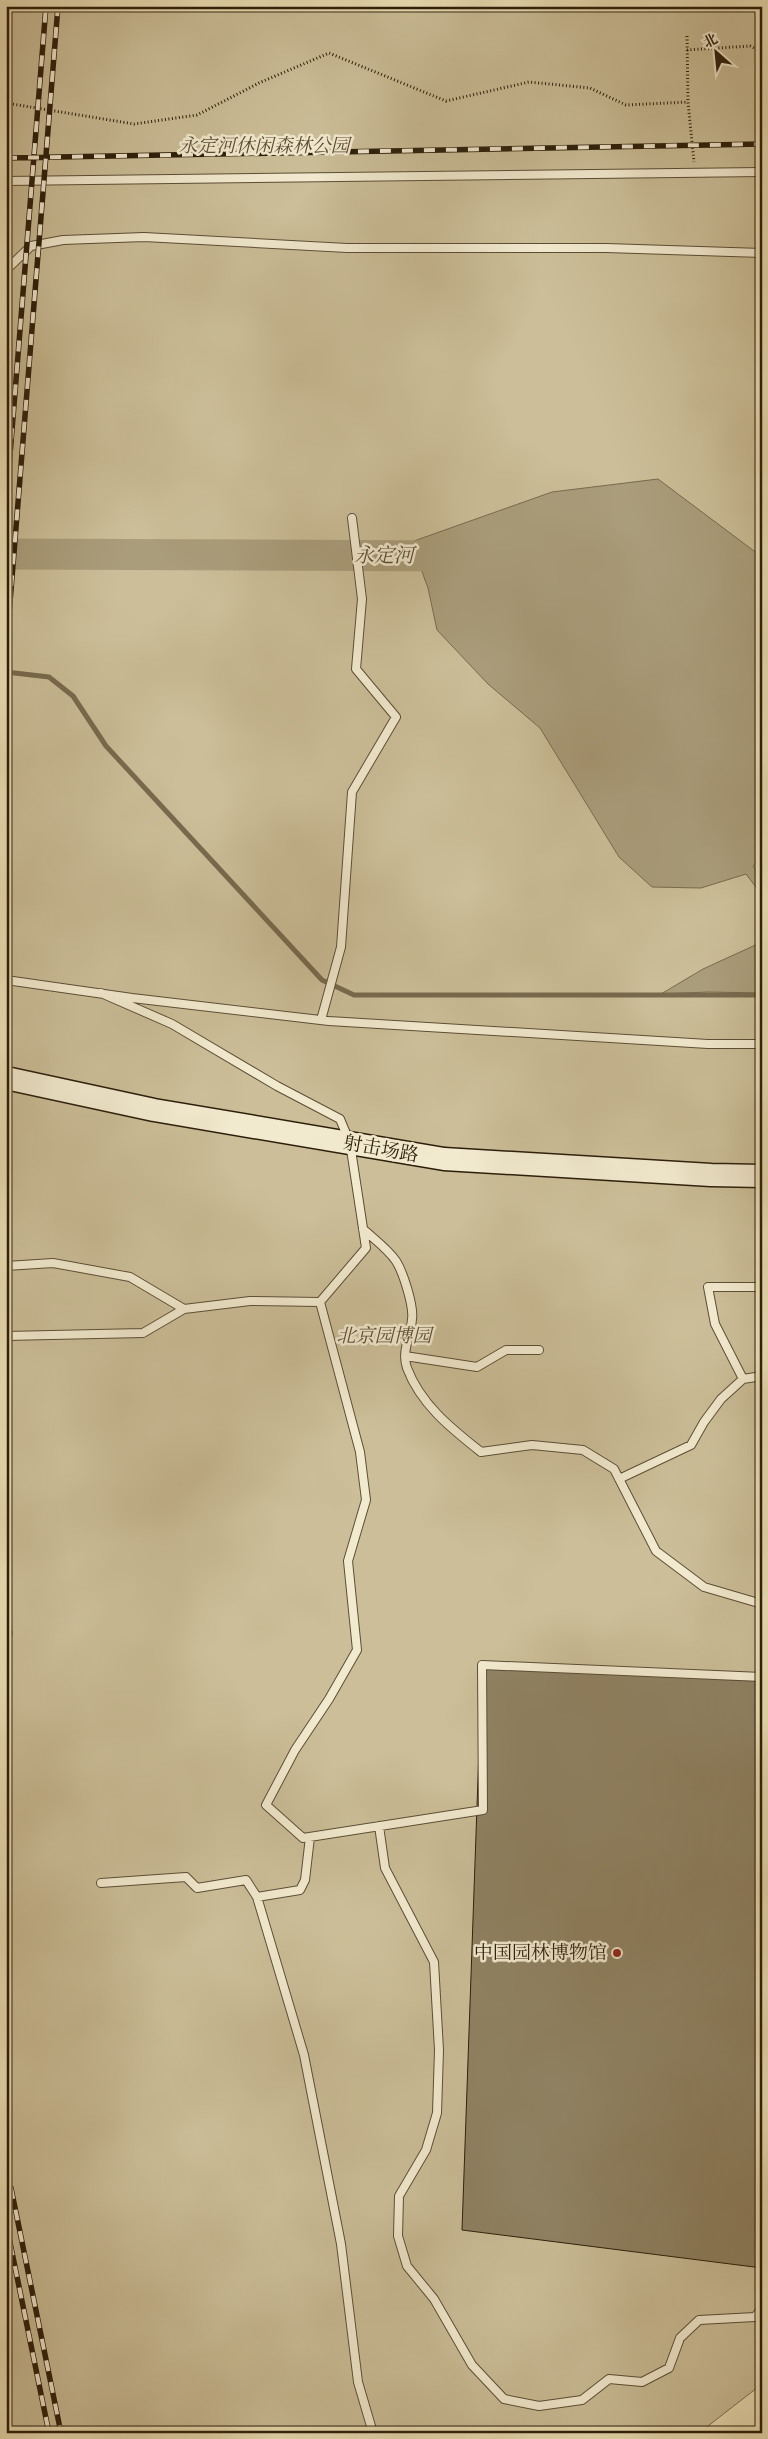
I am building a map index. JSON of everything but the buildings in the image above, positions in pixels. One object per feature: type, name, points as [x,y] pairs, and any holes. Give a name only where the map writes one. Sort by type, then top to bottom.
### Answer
[{"type":"street","name":"射击场路","points":[[6,1078],[154,1110],[444,1159],[711,1176],[762,1176]]},
{"type":"lane","points":[[6,181],[762,172]]},
{"type":"lane","points":[[6,270],[31,246],[63,240],[144,237],[347,248],[606,248],[762,253]]},
{"type":"lane","points":[[321,1020],[341,947],[352,792],[396,716],[356,669],[362,599],[352,518]]},
{"type":"lane","points":[[6,980],[321,1020],[708,1044],[762,1044]]},
{"type":"lane","points":[[101,993],[172,1024],[277,1086],[340,1119],[350,1143],[366,1248],[320,1302]]},
{"type":"lane","points":[[363,1229],[396,1261],[406,1286],[413,1318],[405,1356],[407,1368],[431,1409],[450,1428],[482,1452],[532,1445],[584,1450],[614,1469],[656,1551],[704,1587],[762,1604]]},
{"type":"lane","points":[[6,1266],[53,1264],[130,1277],[184,1309]]},
{"type":"lane","points":[[743,1379],[715,1324],[708,1287],[762,1287]]},
{"type":"lane","points":[[6,1336],[143,1333],[184,1309],[250,1301],[320,1302]]},
{"type":"lane","points":[[320,1302],[360,1452],[366,1500],[348,1562],[357,1650],[329,1699],[295,1750],[266,1805],[303,1838],[483,1810],[482,1665],[762,1676]]},
{"type":"lane","points":[[405,1356],[477,1367],[506,1350],[540,1350]]},
{"type":"lane","points":[[619,1479],[691,1445],[704,1422],[721,1399],[743,1379],[762,1376]]},
{"type":"lane","points":[[6,1626],[8,1633],[6,1635]]},
{"type":"lane","points":[[379,1826],[385,1868],[434,1962],[439,2050],[436,2113],[426,2150],[399,2196],[398,2236],[406,2266],[434,2299],[472,2365],[504,2398],[539,2406],[582,2400],[609,2379],[642,2382],[669,2368],[680,2338],[699,2320],[755,2317],[762,2308]]},
{"type":"lane","points":[[256,1897],[300,1890],[305,1880],[310,1837]]},
{"type":"lane","points":[[101,1883],[186,1877],[197,1888],[246,1880],[256,1897],[304,2055],[341,2244],[358,2382],[373,2433]]},
{"type":"path","points":[[687,36],[688,102],[695,173]]},
{"type":"path","points":[[687,50],[750,46],[762,52]]},
{"type":"path","points":[[6,103],[134,124],[197,115],[259,83],[329,53],[446,101],[529,82],[590,88],[626,105],[688,102]]},
{"type":"green space","name":"北京园博园","points":[[6,6],[762,6],[762,2384],[699,2433],[6,2433]]},
{"type":"shaded area","points":[[658,479],[762,557],[762,857],[753,866],[762,877],[762,895],[746,874],[701,888],[652,887],[619,857],[540,728],[488,684],[437,630],[428,588],[411,542],[552,492]]},
{"type":"shaded area","points":[[762,942],[762,993],[708,992],[661,994],[703,969]]},
{"type":"waterway","name":"永定河","points":[[6,554],[457,556]]},
{"type":"waterway","points":[[6,672],[49,677],[73,696],[106,746],[322,980],[354,995],[762,995]]},
{"type":"railway","points":[[6,505],[46,6]]},
{"type":"railway","points":[[6,652],[58,6]]},
{"type":"railway","points":[[6,158],[762,144]]},
{"type":"railway","points":[[11,2188],[61,2433]]},
{"type":"railway","points":[[6,2223],[49,2433]]},
{"type":"place","name":"中国园林博物馆","points":[[617,1953]]},
{"type":"park label","name":"永定河休闲森林公园","points":[[264,146]]}]
